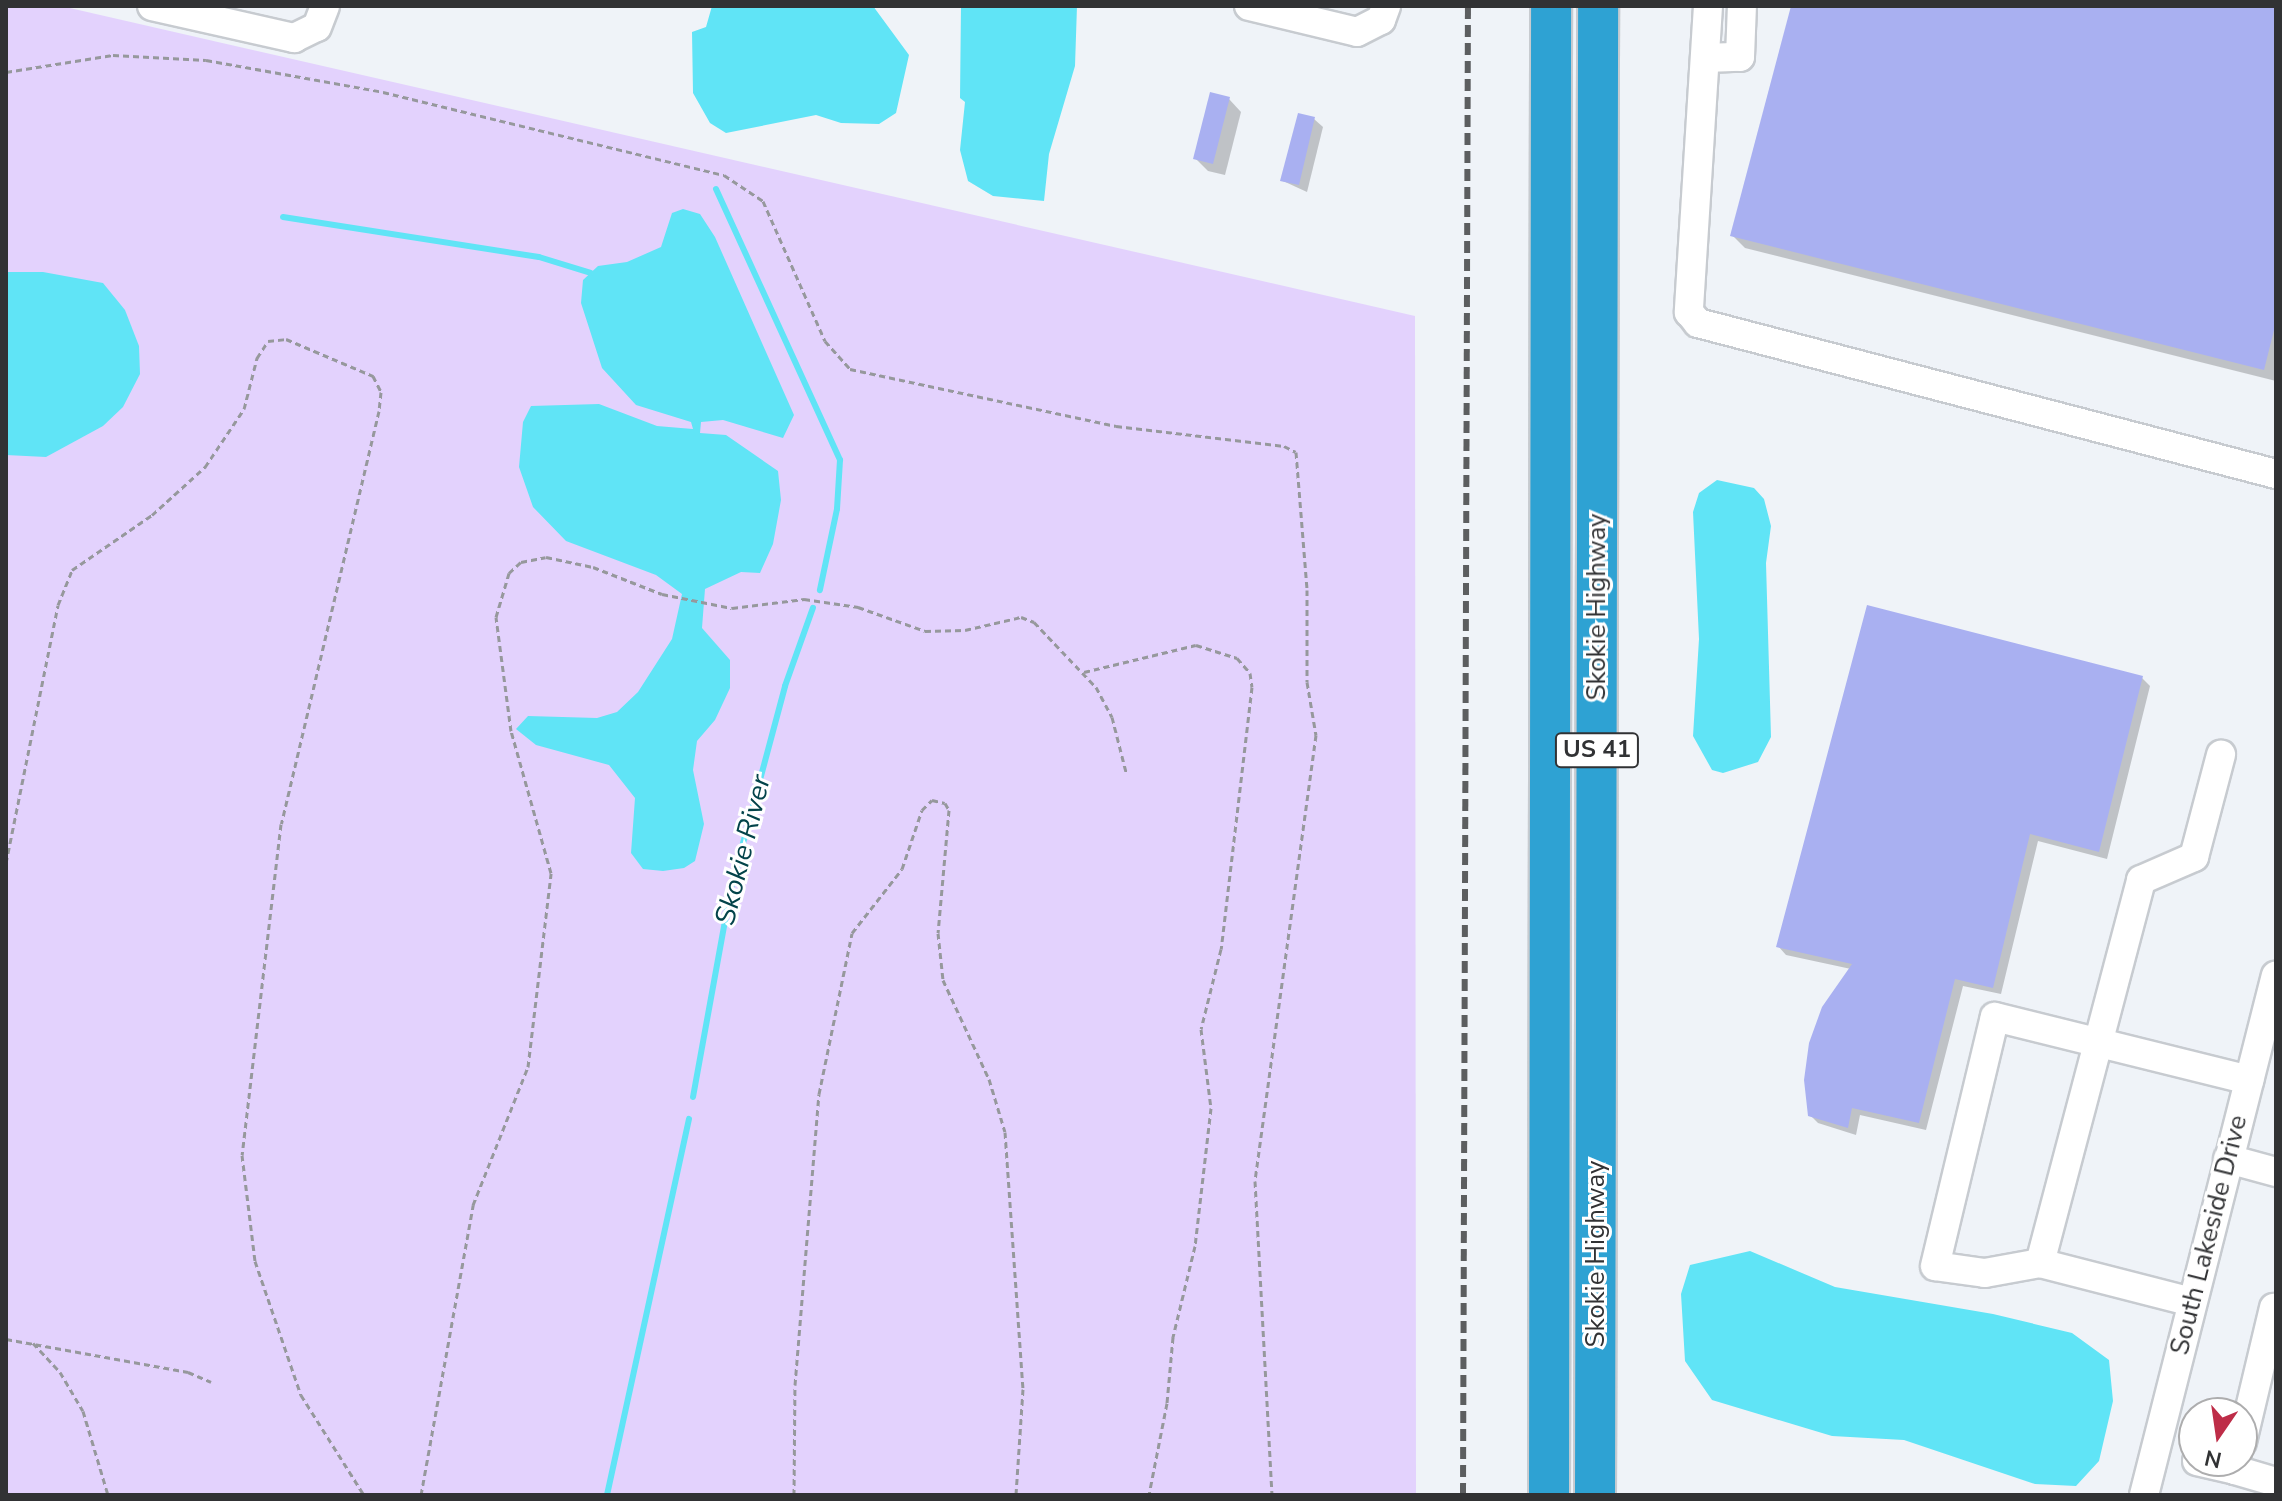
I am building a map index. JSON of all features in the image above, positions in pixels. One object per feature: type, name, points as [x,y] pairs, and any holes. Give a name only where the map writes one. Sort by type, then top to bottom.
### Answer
[{"type":"highway","name":"Skokie Highway","points":[[1549,1495],[1551,6]]},
{"type":"highway","name":"Skokie Highway","points":[[1595,1495],[1598,6]]},
{"type":"street","points":[[152,6],[294,38],[317,27],[325,6]]},
{"type":"street","points":[[1249,6],[1357,32],[1381,20],[1386,6]]},
{"type":"street","points":[[1708,6],[1689,312],[1698,323],[2276,474]]},
{"type":"street","points":[[1705,58],[1740,57],[1742,6]]},
{"type":"street","points":[[2040,1263],[2095,1043],[2141,880],[2194,857],[2221,755]]},
{"type":"street","name":"South Lakeside Drive","points":[[2144,1495],[2276,975]]},
{"type":"street","points":[[2192,1302],[2040,1263],[1985,1273],[1935,1266],[1995,1017],[2249,1080]]},
{"type":"street","points":[[2228,1159],[2276,1172]]},
{"type":"street","points":[[2253,1397],[2274,1308]]},
{"type":"street","points":[[2153,1450],[2178,1456]]},
{"type":"path","points":[[6,72],[113,55],[206,60],[383,92],[724,175],[763,201],[825,341],[850,369],[1116,426],[1284,446],[1296,452],[1307,590],[1306,671],[1316,735],[1255,1181],[1272,1495]]},
{"type":"path","points":[[6,863],[58,605],[72,570],[152,515],[205,467],[244,409],[257,358],[268,341],[286,339],[373,376],[381,392],[379,411],[281,824],[242,1155],[255,1261],[301,1395],[364,1495]]},
{"type":"path","points":[[421,1495],[473,1205],[528,1067],[551,873],[511,731],[496,617],[509,573],[521,562],[546,557],[626,576],[675,597],[711,604],[748,607],[811,600],[858,607],[907,627],[944,632],[1021,617],[1034,622],[1105,701],[1126,772]]},
{"type":"path","points":[[1083,673],[1196,645],[1237,658],[1250,673],[1252,687],[1221,949],[1201,1029],[1211,1108],[1195,1246],[1175,1326],[1149,1495]]},
{"type":"path","points":[[794,1495],[792,1431],[819,1094],[852,933],[902,869],[922,810],[932,800],[945,803],[949,810],[938,933],[943,980],[989,1079],[1005,1132],[1023,1389],[1016,1495]]},
{"type":"path","points":[[6,1339],[188,1372],[211,1382]]},
{"type":"path","points":[[33,1343],[60,1372],[83,1411],[108,1495]]},
{"type":"shaded area","points":[[6,6],[61,6],[1415,316],[1416,1495],[6,1495]]},
{"type":"water","points":[[712,6],[873,6],[909,55],[896,113],[879,124],[841,123],[816,115],[726,133],[710,123],[693,93],[692,32],[706,27]]},
{"type":"water","points":[[961,6],[1077,6],[1075,66],[1049,154],[1044,201],[993,196],[968,181],[960,150],[965,102],[960,98]]},
{"type":"water","points":[[683,209],[700,214],[715,237],[794,415],[783,438],[723,420],[701,422],[700,433],[726,435],[778,471],[781,500],[773,544],[760,573],[741,572],[705,589],[702,628],[730,660],[730,688],[715,720],[697,741],[693,770],[704,824],[695,861],[684,868],[663,871],[643,869],[631,853],[635,798],[609,765],[536,745],[516,729],[528,716],[597,718],[617,712],[638,692],[672,639],[682,594],[656,575],[566,541],[533,507],[519,467],[523,422],[531,406],[599,404],[657,426],[693,429],[691,422],[636,405],[602,368],[581,303],[583,280],[598,266],[627,262],[661,247],[672,213]]},
{"type":"water","points":[[6,272],[43,272],[103,283],[125,310],[139,346],[140,374],[123,407],[103,426],[46,457],[6,455]]},
{"type":"water","points":[[1717,480],[1754,488],[1764,499],[1771,526],[1766,563],[1771,737],[1758,762],[1723,773],[1712,770],[1693,736],[1699,639],[1693,512],[1699,493]]},
{"type":"water","points":[[1750,1251],[1835,1287],[1993,1314],[2072,1333],[2109,1360],[2113,1401],[2099,1461],[2076,1486],[2035,1484],[1904,1440],[1832,1436],[1712,1400],[1685,1361],[1681,1294],[1690,1265]]},
{"type":"building","points":[[1791,6],[2276,6],[2276,322],[2264,370],[1730,236]]},
{"type":"building","points":[[1210,92],[1230,97],[1213,164],[1193,159]]},
{"type":"building","points":[[1298,113],[1315,117],[1299,185],[1280,181]]},
{"type":"building","points":[[1867,605],[2143,676],[2099,852],[2030,834],[1993,988],[1955,979],[1919,1123],[1852,1108],[1848,1128],[1808,1116],[1804,1080],[1809,1043],[1822,1007],[1852,964],[1776,947]]},
{"type":"waterway","name":"Skokie River","points":[[716,189],[840,460],[837,509],[820,590]]},
{"type":"waterway","points":[[283,217],[539,257],[591,273]]},
{"type":"waterway","name":"Skokie River","points":[[693,1097],[731,888],[785,686],[813,608]]},
{"type":"waterway","name":"Skokie River","points":[[607,1495],[689,1119]]},
{"type":"railway","points":[[1463,1495],[1468,6]]}]
